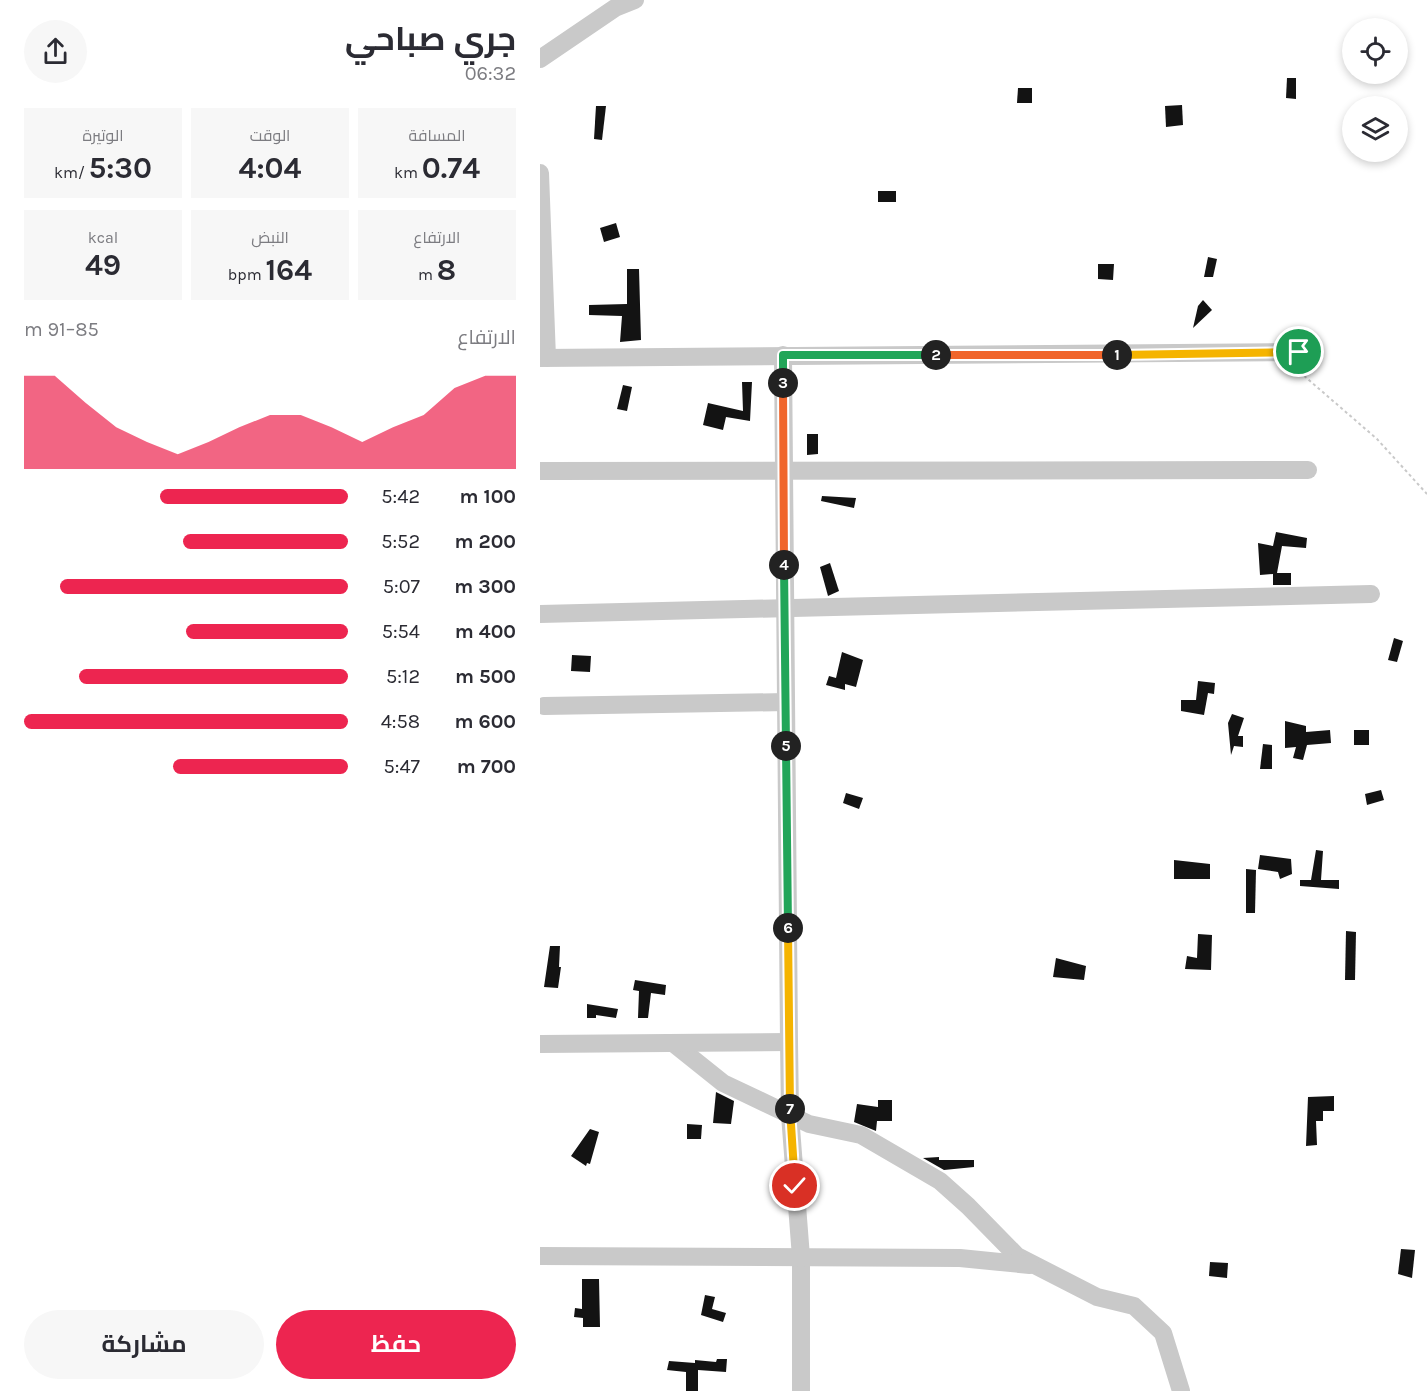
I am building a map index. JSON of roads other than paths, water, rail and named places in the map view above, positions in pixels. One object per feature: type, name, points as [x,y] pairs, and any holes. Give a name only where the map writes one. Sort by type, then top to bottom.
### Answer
[{"type":"street","points":[[540,59],[615,8],[635,0]]},
{"type":"street","points":[[540,173],[544,358],[1299,352]]},
{"type":"street","points":[[783,355],[790,1115],[801,1257],[801,1391]]},
{"type":"street","points":[[540,471],[1308,470]]},
{"type":"street","points":[[540,614],[785,610],[1371,594]]},
{"type":"street","points":[[544,706],[786,702]]},
{"type":"street","points":[[540,1044],[789,1042]]},
{"type":"street","points":[[673,1043],[723,1083],[809,1124],[861,1135],[940,1181],[1017,1256],[1097,1297],[1134,1306],[1163,1333],[1181,1391]]},
{"type":"street","points":[[540,1256],[960,1258],[1036,1266]]}]
